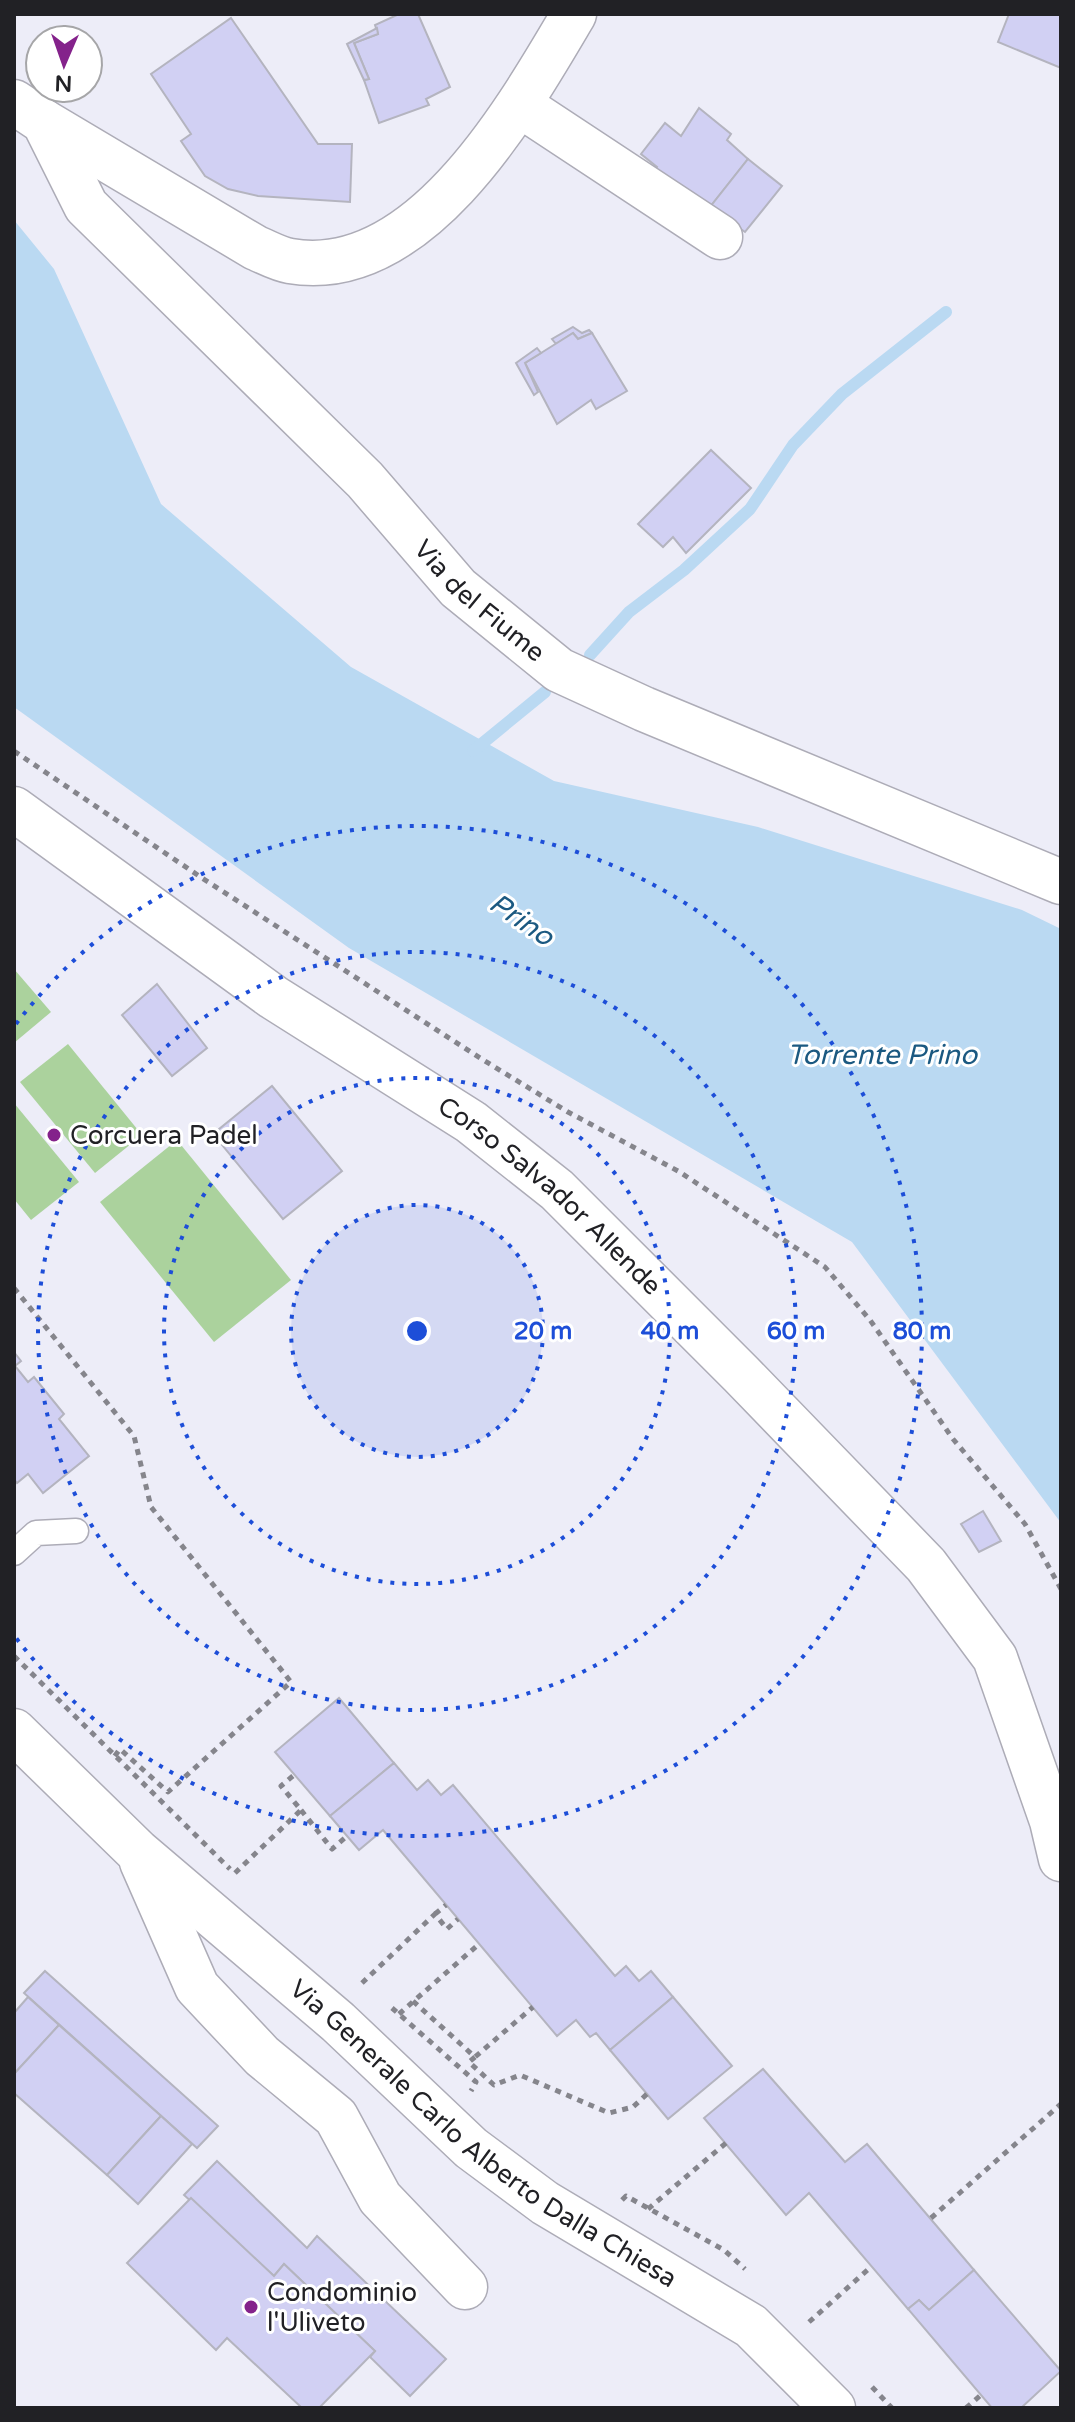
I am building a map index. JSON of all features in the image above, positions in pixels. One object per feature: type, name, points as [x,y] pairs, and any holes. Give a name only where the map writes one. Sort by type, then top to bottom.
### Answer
[{"type":"street","name":"Via del Fiume","points":[[29,112],[256,248],[289,261],[326,261],[366,254],[415,224],[465,175],[520,105],[574,14]]},
{"type":"street","points":[[520,105],[720,237]]},
{"type":"street","name":"Via del Fiume","points":[[29,112],[86,206],[365,480],[458,588],[559,670],[644,709],[1061,882]]},
{"type":"street","name":"Corso Salvador Allende","points":[[14,809],[273,997],[471,1122],[557,1190],[741,1374],[926,1565],[995,1658],[1052,1821],[1061,1859]]},
{"type":"street","name":"Via Generale Carlo Alberto Dalla Chiesa","points":[[14,1731],[138,1852],[338,2022],[471,2148],[545,2203],[751,2326],[833,2408]]},
{"type":"street","name":"Via Generale Carlo Alberto Dalla Chiesa","points":[[138,1852],[197,1987],[262,2056],[336,2117],[380,2198],[465,2287]]},
{"type":"lane","points":[[14,1553],[36,1533],[76,1531]]},
{"type":"path","points":[[14,751],[202,878],[480,1058],[568,1112],[678,1171],[825,1267],[870,1320],[953,1439],[1025,1524],[1061,1589]]},
{"type":"path","points":[[14,1288],[134,1436],[151,1507],[291,1682],[168,1792],[120,1749],[80,1795]]},
{"type":"path","points":[[14,1656],[246,1884]]},
{"type":"path","points":[[294,1775],[281,1786],[332,1849],[346,1837]]},
{"type":"path","points":[[235,1873],[301,1810]]},
{"type":"path","points":[[362,1983],[446,1905]]},
{"type":"path","points":[[435,1914],[447,1929],[458,1919]]},
{"type":"path","points":[[399,2014],[479,1944]]},
{"type":"path","points":[[350,1973],[371,1990]]},
{"type":"path","points":[[413,2001],[475,2057]]},
{"type":"path","points":[[389,2006],[476,2082]]},
{"type":"path","points":[[533,2007],[469,2062],[482,2076],[494,2085],[520,2075],[609,2113],[633,2107],[647,2094]]},
{"type":"path","points":[[468,2095],[482,2076]]},
{"type":"path","points":[[931,2218],[1061,2104]]},
{"type":"path","points":[[648,2209],[726,2143]]},
{"type":"path","points":[[614,2206],[626,2196],[724,2250],[756,2277]]},
{"type":"path","points":[[811,2320],[871,2267]]},
{"type":"path","points":[[799,2314],[818,2331]]},
{"type":"path","points":[[868,2381],[892,2408]]},
{"type":"path","points":[[966,2408],[981,2395]]},
{"type":"green space","points":[[14,969],[51,1012],[14,1043]]},
{"type":"green space","points":[[68,1044],[142,1135],[95,1173],[20,1082]]},
{"type":"green space","points":[[14,1103],[79,1182],[31,1220],[14,1199]]},
{"type":"green space","points":[[177,1140],[291,1280],[214,1342],[100,1202]]},
{"type":"water","name":"Torrente Prino","points":[[14,220],[54,269],[161,504],[351,667],[554,781],[758,827],[1022,910],[1061,929],[1061,1523],[852,1242],[349,948],[14,707]]},
{"type":"building","points":[[399,14],[418,14],[450,87],[426,99],[429,105],[379,123],[364,80],[369,79],[354,43],[378,34],[375,25]]},
{"type":"building","points":[[1009,14],[1061,14],[1061,68],[998,42]]},
{"type":"building","points":[[231,18],[318,144],[352,144],[350,202],[258,196],[228,189],[205,176],[181,141],[191,134],[151,74]]},
{"type":"building","points":[[377,28],[378,34],[354,43],[369,79],[364,80],[347,44]]},
{"type":"building","points":[[699,108],[731,134],[727,140],[748,159],[710,207],[652,174],[657,167],[641,154],[665,123],[681,136]]},
{"type":"building","points":[[748,159],[782,186],[745,232],[710,207]]},
{"type":"building","points":[[573,327],[582,333],[589,330],[592,333],[578,339],[573,333],[556,344],[552,339]]},
{"type":"building","points":[[573,333],[578,339],[592,333],[627,391],[596,409],[591,400],[557,424],[525,363]]},
{"type":"building","points":[[537,348],[541,353],[525,363],[538,392],[534,395],[516,363]]},
{"type":"building","points":[[711,450],[751,488],[686,553],[673,537],[663,547],[638,524]]},
{"type":"building","points":[[157,984],[207,1048],[172,1076],[122,1015]]},
{"type":"building","points":[[272,1086],[342,1171],[283,1219],[213,1134]]},
{"type":"building","points":[[14,1352],[21,1361],[15,1366],[28,1382],[34,1377],[64,1414],[59,1419],[89,1456],[43,1493],[28,1474],[17,1483],[14,1479]]},
{"type":"building","points":[[983,1511],[1001,1541],[979,1552],[961,1524]]},
{"type":"building","points":[[339,1698],[394,1763],[330,1816],[275,1752]]},
{"type":"building","points":[[394,1763],[417,1790],[428,1780],[441,1795],[453,1785],[615,1976],[626,1966],[639,1981],[651,1971],[673,1997],[610,2050],[596,2033],[590,2037],[576,2020],[557,2036],[383,1830],[359,1850],[330,1816]]},
{"type":"building","points":[[45,1971],[218,2126],[197,2148],[24,1993]]},
{"type":"building","points":[[28,1997],[59,2025],[14,2074],[14,2013]]},
{"type":"building","points":[[673,1997],[732,2066],[668,2119],[610,2050]]},
{"type":"building","points":[[59,2025],[161,2116],[107,2175],[14,2093],[14,2074]]},
{"type":"building","points":[[763,2069],[845,2162],[867,2144],[974,2270],[929,2310],[919,2300],[908,2309],[809,2193],[786,2215],[704,2118]]},
{"type":"building","points":[[161,2116],[192,2144],[138,2204],[107,2175]]},
{"type":"building","points":[[217,2161],[307,2248],[317,2236],[446,2359],[410,2396],[370,2357],[375,2351],[284,2264],[274,2276],[184,2195]]},
{"type":"building","name":"Condominio l'Uliveto","points":[[191,2198],[274,2276],[284,2264],[375,2351],[319,2408],[302,2408],[227,2338],[216,2350],[127,2263]]},
{"type":"building","points":[[974,2270],[1061,2371],[1021,2408],[992,2408],[908,2309],[919,2300],[929,2310]]},
{"type":"waterway","points":[[590,655],[629,612],[684,570],[750,509],[793,445],[842,394],[946,312]]},
{"type":"waterway","points":[[473,751],[545,692]]},
{"type":"place","name":"Corcuera Padel","points":[[54,1135]]},
{"type":"place","name":"Condominio l'Uliveto","points":[[251,2307]]},
{"type":"water label","name":"Prino","points":[[522,919]]}]
